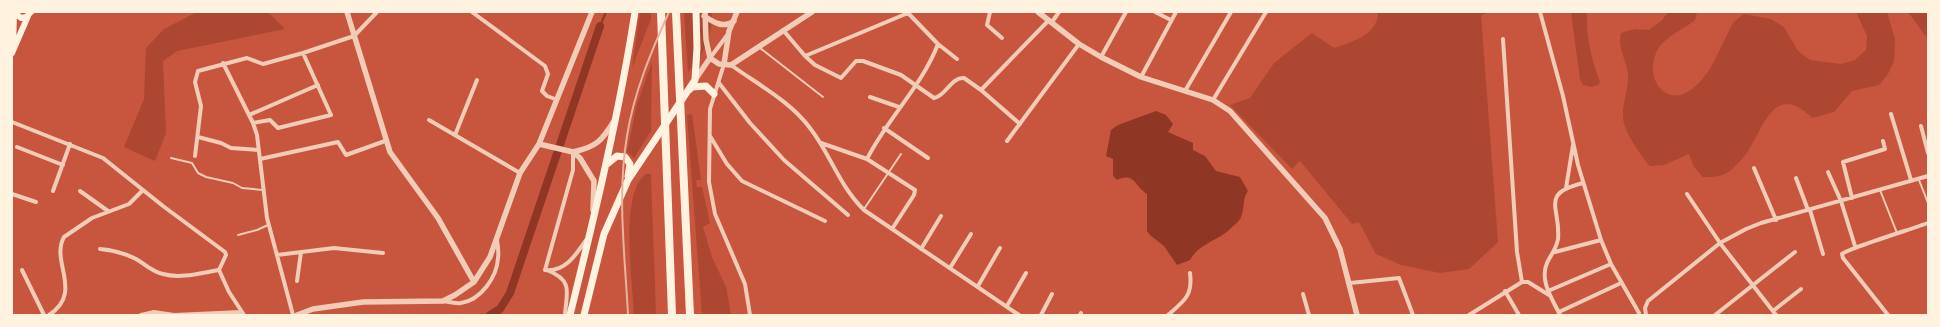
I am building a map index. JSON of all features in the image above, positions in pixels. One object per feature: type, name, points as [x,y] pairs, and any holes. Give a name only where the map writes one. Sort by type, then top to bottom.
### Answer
[{"type":"highway","points":[[661,12],[672,315]]},
{"type":"highway","points":[[676,12],[690,315]]},
{"type":"main road","points":[[570,315],[607,164],[626,68],[635,12]]},
{"type":"main road","points":[[584,315],[604,234],[628,180],[695,80],[697,48],[696,12]]},
{"type":"main road","points":[[14,13],[21,18],[29,14]]},
{"type":"main road","points":[[12,50],[14,13]]},
{"type":"main road","points":[[12,50],[29,14]]},
{"type":"main road","points":[[686,93],[692,86],[699,85],[706,86],[714,94]]},
{"type":"main road","points":[[607,164],[617,156],[622,156],[628,160],[630,164],[628,180]]},
{"type":"street","points":[[347,12],[385,141],[395,162],[438,218],[474,282]]},
{"type":"street","points":[[196,156],[201,106],[194,82],[198,71],[223,63],[247,58],[263,64],[303,53],[354,36],[377,12]]},
{"type":"street","points":[[472,12],[545,66],[548,74],[542,92],[555,99]]},
{"type":"street","points":[[443,301],[474,282],[490,257],[520,173],[539,144],[555,99],[592,12]]},
{"type":"street","points":[[695,80],[729,32],[736,12]]},
{"type":"street","points":[[730,65],[757,46],[812,12]]},
{"type":"street","points":[[990,12],[987,25],[1002,38]]},
{"type":"street","points":[[1038,12],[1078,44],[1100,57],[1141,77],[1213,100],[1226,108],[1325,218],[1340,249],[1350,283],[1357,315]]},
{"type":"street","points":[[981,90],[1059,12]]},
{"type":"street","points":[[1100,57],[1126,12]]},
{"type":"street","points":[[1155,12],[1171,20]]},
{"type":"street","points":[[1141,77],[1176,12]]},
{"type":"street","points":[[1185,91],[1231,12]]},
{"type":"street","points":[[1213,100],[1266,12]]},
{"type":"street","points":[[1540,12],[1563,96],[1583,183],[1601,240],[1611,264],[1637,314],[1645,308],[1654,296],[1720,243],[1746,229],[1928,176]]},
{"type":"street","points":[[805,56],[908,13],[938,44],[957,59]]},
{"type":"street","points":[[704,14],[714,23],[722,25],[730,24],[734,21]]},
{"type":"street","points":[[704,14],[710,58],[719,64],[730,65],[783,102],[798,115],[821,143],[846,191],[864,210],[1019,315]]},
{"type":"street","points":[[783,30],[805,56],[815,65],[841,78],[853,64],[860,61],[901,75],[935,98],[961,78],[981,90],[1020,124]]},
{"type":"street","points":[[729,32],[724,64],[710,109],[709,182],[713,206],[740,268],[745,284],[750,315]]},
{"type":"street","points":[[1503,39],[1517,252],[1522,282]]},
{"type":"street","points":[[867,159],[884,128],[916,85],[932,60],[938,44]]},
{"type":"street","points":[[1007,141],[1078,44]]},
{"type":"street","points":[[254,123],[270,120],[278,128],[332,115],[303,53]]},
{"type":"street","points":[[223,63],[248,115],[254,123],[269,224],[293,315]]},
{"type":"street","points":[[455,135],[477,80]]},
{"type":"street","points":[[719,83],[750,123],[784,160],[848,215]]},
{"type":"street","points":[[248,115],[318,84]]},
{"type":"street","points":[[870,98],[899,107]]},
{"type":"street","points":[[1891,114],[1911,180]]},
{"type":"street","points":[[539,144],[573,152],[594,146],[606,135],[616,117]]},
{"type":"street","points":[[429,120],[520,173]]},
{"type":"street","points":[[12,122],[103,158],[226,254],[219,270]]},
{"type":"street","points":[[1921,126],[1928,153]]},
{"type":"street","points":[[884,128],[928,158]]},
{"type":"street","points":[[710,136],[717,150],[742,181],[825,221]]},
{"type":"street","points":[[198,137],[221,143],[231,148],[259,150]]},
{"type":"street","points":[[260,158],[338,142],[346,155],[385,141]]},
{"type":"street","points":[[1852,198],[1843,162],[1885,149],[1883,141]]},
{"type":"street","points":[[821,143],[867,159],[906,182],[915,191],[892,229]]},
{"type":"street","points":[[1566,188],[1573,143]]},
{"type":"street","points":[[53,191],[70,144]]},
{"type":"street","points":[[17,147],[63,164]]},
{"type":"street","points":[[573,152],[585,164],[594,181],[593,220]]},
{"type":"street","points":[[545,270],[573,170],[573,152]]},
{"type":"street","points":[[1754,168],[1776,220]]},
{"type":"street","points":[[1828,172],[1841,201],[1855,246]]},
{"type":"street","points":[[1796,178],[1809,210],[1823,254]]},
{"type":"street","points":[[1555,252],[1558,233],[1554,209],[1557,195],[1566,188],[1583,183]]},
{"type":"street","points":[[49,315],[60,307],[65,294],[65,279],[61,248],[64,237],[92,218],[129,204],[143,190]]},
{"type":"street","points":[[80,191],[108,211]]},
{"type":"street","points":[[12,194],[36,202]]},
{"type":"street","points":[[1687,194],[1720,243],[1775,313],[1801,289]]},
{"type":"street","points":[[921,249],[941,216]]},
{"type":"street","points":[[1888,315],[1843,258],[1843,252],[1855,246],[1898,234],[1928,223]]},
{"type":"street","points":[[950,268],[971,234]]},
{"type":"street","points":[[545,270],[558,269],[567,263],[577,254],[589,236]]},
{"type":"street","points":[[297,315],[313,309],[363,302],[443,301],[460,304],[472,300],[483,291],[493,277],[498,259],[497,237]]},
{"type":"street","points":[[1601,240],[1555,252],[1549,258],[1545,267],[1548,293],[1559,313],[1620,282]]},
{"type":"street","points":[[277,255],[334,248],[383,253]]},
{"type":"street","points":[[978,286],[1000,248]]},
{"type":"street","points":[[100,249],[114,250],[137,260],[152,270],[168,275],[186,275],[219,270]]},
{"type":"street","points":[[298,281],[301,252]]},
{"type":"street","points":[[1715,315],[1796,252]]},
{"type":"street","points":[[1548,293],[1611,264]]},
{"type":"street","points":[[22,270],[44,315]]},
{"type":"street","points":[[140,315],[242,314],[219,270]]},
{"type":"street","points":[[545,270],[558,275],[566,286],[568,294],[565,315]]},
{"type":"street","points":[[1007,306],[1026,273]]},
{"type":"street","points":[[1168,315],[1188,296],[1190,288],[1190,273]]},
{"type":"street","points":[[1350,283],[1399,278],[1413,315]]},
{"type":"street","points":[[1469,315],[1505,291],[1522,282],[1528,282],[1548,293]]},
{"type":"street","points":[[1505,291],[1519,315]]},
{"type":"street","points":[[1041,315],[1052,294]]},
{"type":"street","points":[[1303,294],[1309,315]]},
{"type":"street","points":[[1645,308],[1646,315]]},
{"type":"lane","points":[[757,46],[823,97]]},
{"type":"lane","points":[[864,210],[901,154]]},
{"type":"lane","points":[[171,158],[192,163],[198,173],[206,178],[233,183],[242,188],[264,190]]},
{"type":"lane","points":[[1918,178],[1928,203]]},
{"type":"lane","points":[[1880,190],[1898,234]]},
{"type":"lane","points":[[238,235],[257,230],[269,224]]},
{"type":"shaded area","points":[[197,12],[268,12],[285,29],[177,51],[163,61],[166,133],[155,161],[124,147],[144,99],[146,48],[164,29]]},
{"type":"shaded area","points":[[640,12],[651,12],[651,19],[632,68]]},
{"type":"shaded area","points":[[684,12],[712,12],[711,29],[706,45],[698,60],[688,72]]},
{"type":"shaded area","points":[[1378,12],[1491,12],[1481,15],[1498,242],[1469,269],[1440,273],[1401,265],[1376,254],[1359,222],[1352,224],[1300,161],[1292,169],[1230,105],[1250,98],[1274,63],[1312,33],[1334,48],[1356,40],[1369,32],[1377,20]]},
{"type":"shaded area","points":[[1571,12],[1587,12],[1587,30],[1590,47],[1600,82],[1598,85],[1592,87],[1583,85],[1580,79]]},
{"type":"shaded area","points":[[1668,12],[1697,12],[1695,20],[1667,39],[1658,49],[1655,56],[1653,74],[1656,82],[1667,94],[1683,94],[1692,89],[1704,78],[1732,25],[1744,14],[1771,19],[1784,27],[1798,51],[1810,60],[1841,64],[1855,60],[1866,50],[1867,36],[1856,12],[1887,12],[1895,39],[1894,61],[1888,74],[1879,85],[1852,91],[1834,112],[1812,118],[1799,108],[1789,104],[1780,106],[1772,111],[1748,151],[1732,169],[1721,176],[1703,177],[1694,167],[1689,154],[1664,165],[1650,166],[1634,144],[1624,124],[1623,113],[1628,86],[1628,75],[1621,49],[1620,38],[1621,33],[1635,29],[1649,30],[1662,20]]},
{"type":"shaded area","points":[[1908,12],[1928,12],[1928,39]]},
{"type":"shaded area","points":[[652,62],[651,131],[634,158],[627,152],[637,104]]},
{"type":"shaded area","points":[[1156,111],[1166,115],[1173,124],[1168,132],[1193,143],[1193,150],[1205,156],[1216,171],[1240,177],[1248,191],[1245,197],[1242,214],[1238,222],[1228,231],[1199,249],[1190,260],[1177,265],[1164,246],[1147,231],[1147,194],[1131,179],[1123,178],[1117,180],[1113,176],[1113,159],[1106,156],[1111,130],[1118,125]]},
{"type":"shaded area","points":[[692,114],[701,180],[696,180],[697,187],[702,187],[710,223],[703,227],[712,257],[726,287],[731,315],[702,315],[687,115]]},
{"type":"shaded area","points":[[646,174],[651,174],[656,315],[634,315],[630,262],[630,219],[633,200],[638,184]]},
{"type":"waterway","points":[[600,26],[606,12]]},
{"type":"waterway","points":[[490,315],[500,309],[510,293],[600,26]]},
{"type":"railway","points":[[628,315],[622,203],[624,158],[634,104],[650,57],[669,12]]}]
